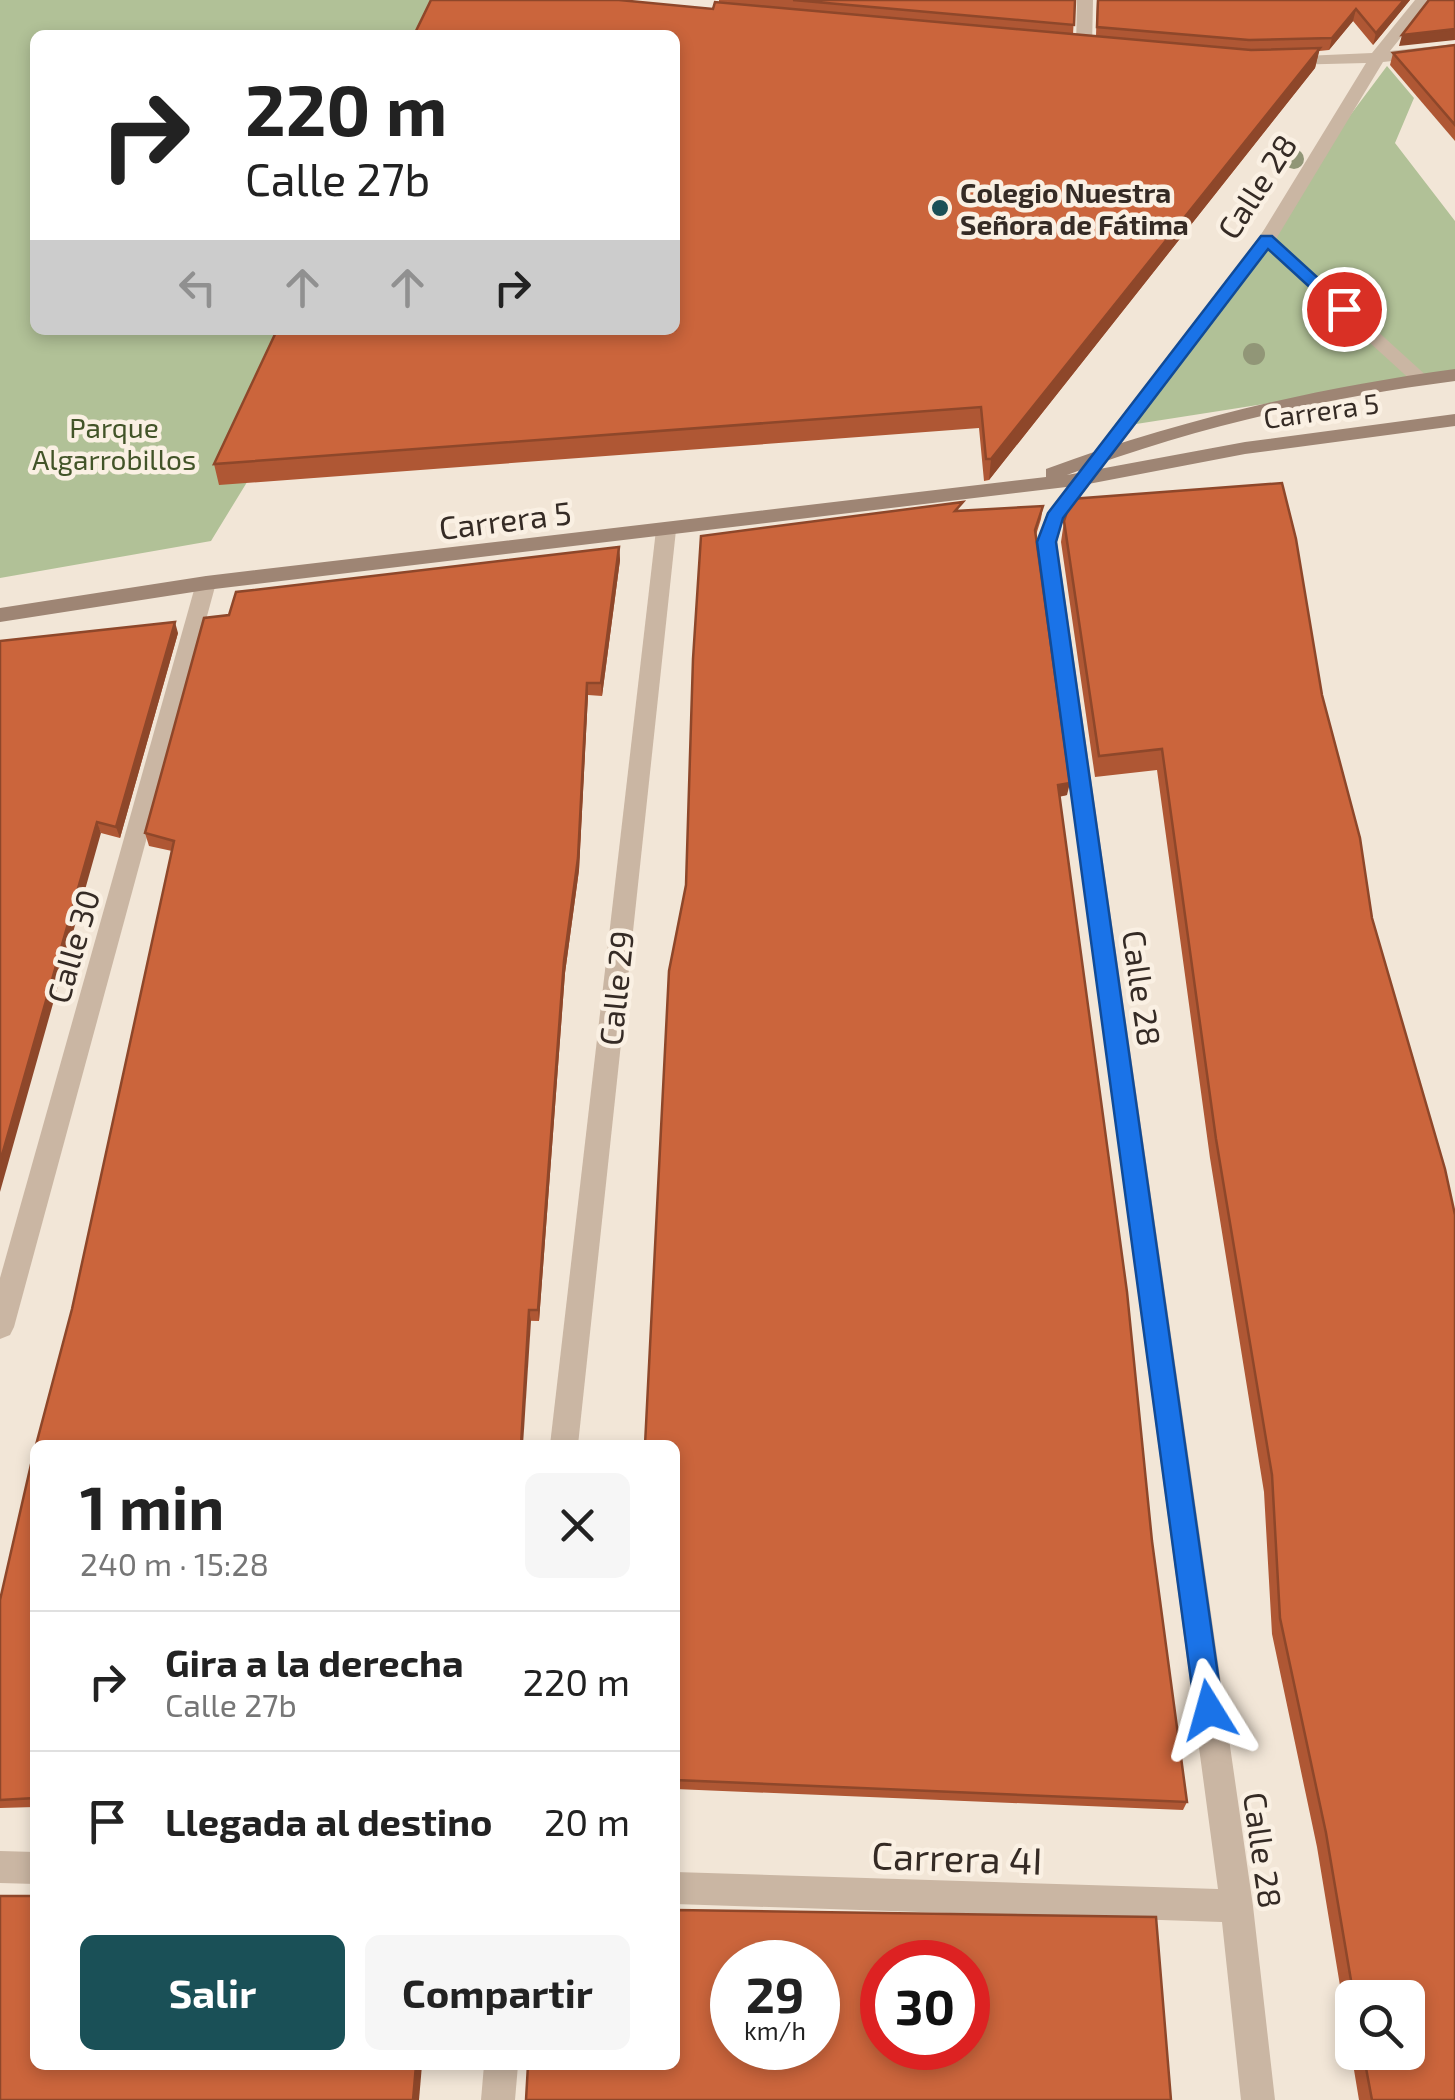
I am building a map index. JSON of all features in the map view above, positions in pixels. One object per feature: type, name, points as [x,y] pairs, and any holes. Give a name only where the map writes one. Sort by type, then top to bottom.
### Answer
[{"type":"street","points":[[1065,46],[1092,49],[1085,0]]},
{"type":"street","name":"Calle 28","points":[[1258,2100],[1236,1906],[1046,552],[1054,517],[1267,240],[1378,56],[1423,0]]},
{"type":"street","points":[[1264,61],[1455,49]]},
{"type":"street","points":[[1267,240],[1421,379]]},
{"type":"street","name":"Carrera 5","points":[[1018,486],[1104,453],[1226,418],[1455,375]]},
{"type":"street","name":"Carrera 5","points":[[0,615],[206,583],[1083,479],[1245,448],[1455,420]]},
{"type":"street","name":"Calle 29","points":[[565,1440],[666,530]]},
{"type":"street","name":"Calle 30","points":[[0,1327],[206,583]]},
{"type":"street","points":[[0,1866],[30,1868]]},
{"type":"street","name":"Carrera 4I","points":[[680,1888],[1236,1906]]},
{"type":"street","points":[[498,2100],[500,2070]]},
{"type":"green space","name":"Parque Algarrobillos","points":[[0,0],[542,0],[524,30],[30,30],[30,335],[337,335],[211,541],[0,578]]},
{"type":"green space","points":[[1387,66],[1414,98],[1395,143],[1455,221],[1455,374],[1117,427]]},
{"type":"building","name":"Colegio Nuestra Señora de Fátima","points":[[431,0],[619,0],[713,9],[715,2],[1251,50],[1320,48],[991,459],[986,459],[981,407],[214,464],[275,335],[680,335],[680,30],[416,30]]},
{"type":"building","points":[[793,0],[1075,0],[1074,25]]},
{"type":"building","points":[[1098,0],[1404,0],[1376,33],[1356,9],[1332,38],[1249,40],[1097,27]]},
{"type":"building","points":[[1429,0],[1455,0],[1455,29],[1402,35]]},
{"type":"building","points":[[1455,45],[1455,125],[1393,53]]},
{"type":"building","points":[[1282,483],[1296,539],[1322,695],[1360,838],[1372,918],[1455,1215],[1455,2100],[1372,2100],[1366,2070],[1425,2070],[1425,1980],[1351,1980],[1326,1833],[1280,1618],[1272,1475],[1216,1139],[1162,749],[1099,756],[1064,521],[1071,499]]},
{"type":"building","points":[[963,502],[955,511],[1043,506],[1035,530],[1070,783],[1058,785],[1127,1292],[1152,1541],[1187,1802],[680,1780],[680,1440],[645,1440],[669,971],[686,885],[701,536]]},
{"type":"building","points":[[619,547],[601,683],[587,683],[578,858],[564,961],[538,1310],[529,1310],[521,1440],[37,1440],[72,1309],[174,841],[145,833],[204,618],[229,615],[236,592]]},
{"type":"building","points":[[175,622],[116,827],[97,822],[0,1162],[0,641]]},
{"type":"building","points":[[30,1469],[30,1798],[0,1800],[0,1600]]},
{"type":"building","points":[[0,1896],[30,1896],[30,2070],[416,2070],[413,2100],[0,2100]]},
{"type":"building","points":[[680,1910],[1156,1917],[1171,2100],[526,2100],[528,2070],[680,2070]]},
{"type":"place","name":"Colegio Nuestra Señora de Fátima","points":[[940,208]]},
{"type":"route","points":[[1209,1710],[1046,542],[1054,517],[1267,240],[1344,309]]}]
